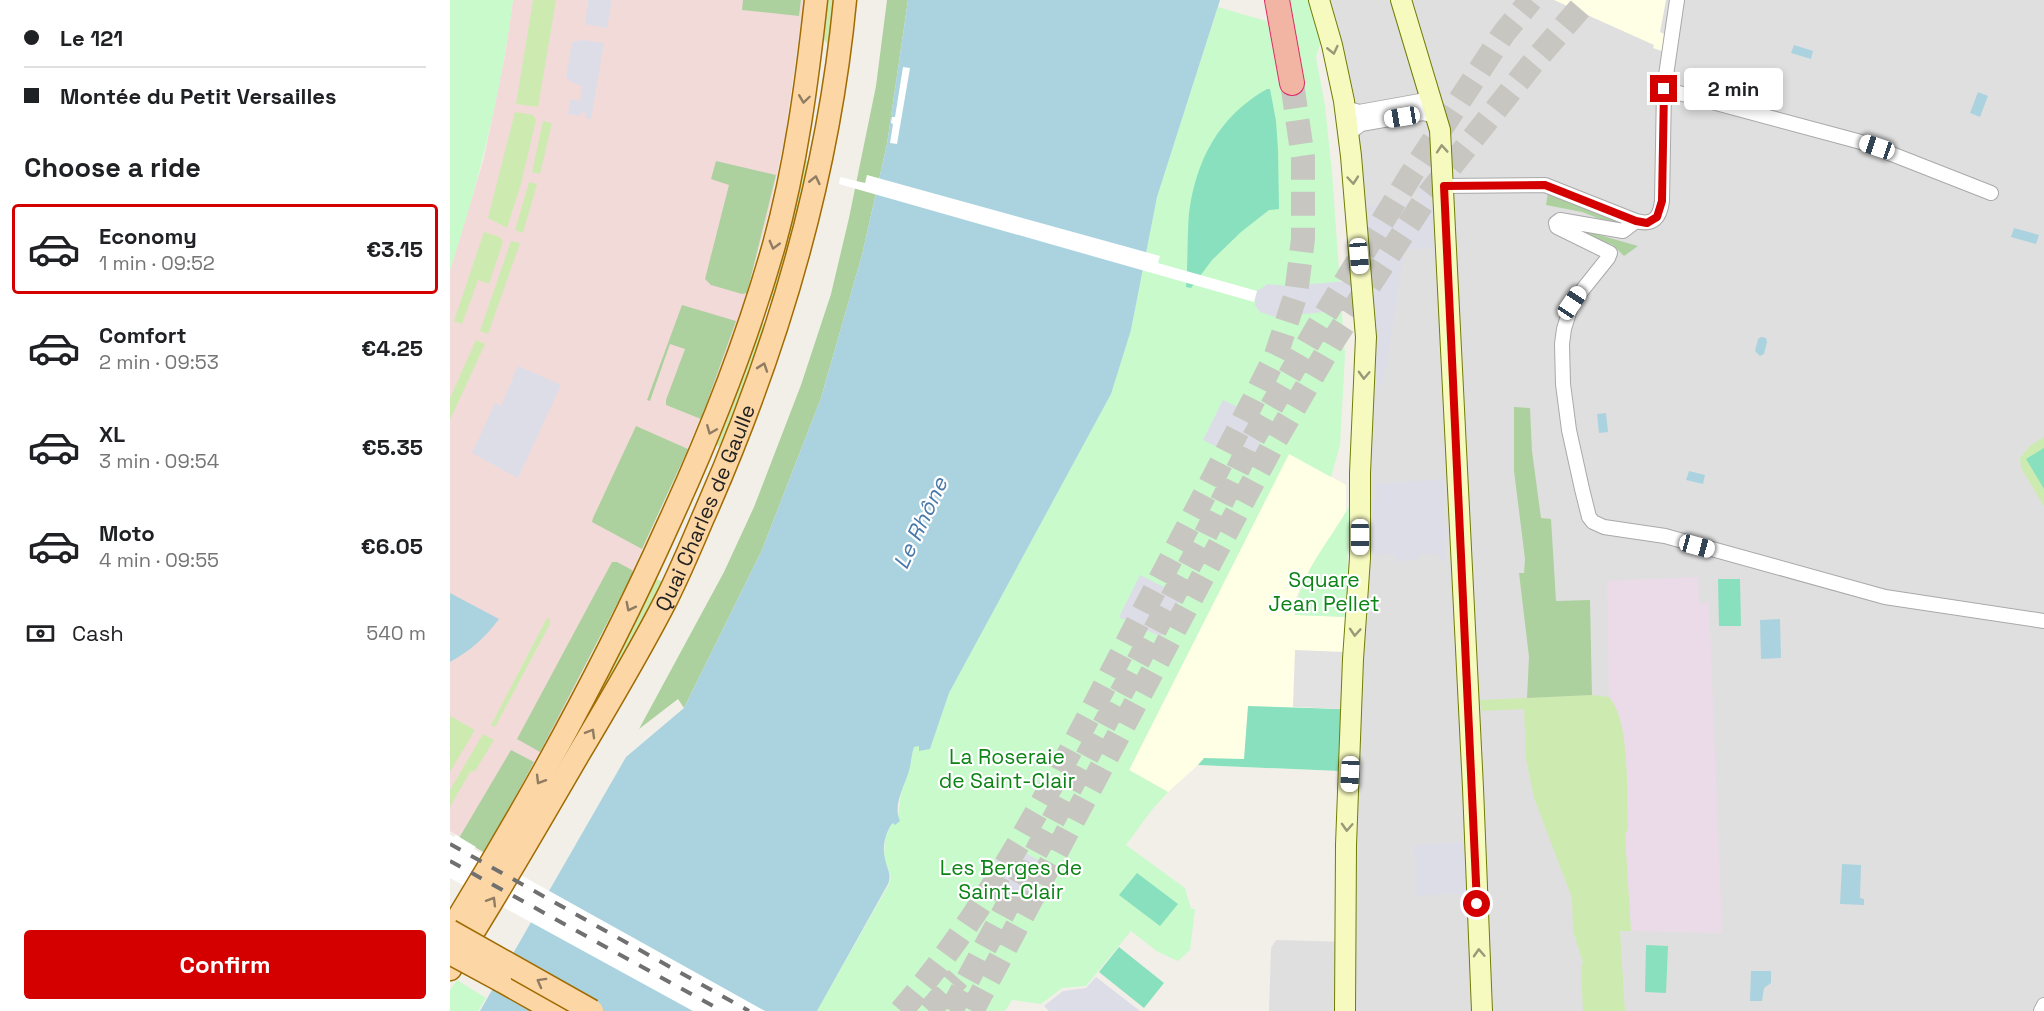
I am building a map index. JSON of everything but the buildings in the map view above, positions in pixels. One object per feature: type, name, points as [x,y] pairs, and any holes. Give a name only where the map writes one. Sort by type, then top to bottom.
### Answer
[{"type":"highway","points":[[1277,0],[1292,83]]},
{"type":"main road","name":"Quai Charles de Gaulle","points":[[450,931],[549,764],[584,699],[640,586],[714,422],[754,314],[775,242],[800,128],[816,0]]},
{"type":"main road","name":"Quai Charles de Gaulle","points":[[450,969],[532,833],[662,607],[733,450],[780,318],[799,249],[822,151],[841,42],[845,0]]},
{"type":"main road","points":[[1319,0],[1332,45],[1344,101],[1366,337],[1360,473],[1360,558],[1353,659],[1346,845],[1345,1011]]},
{"type":"main road","points":[[1401,0],[1440,129],[1482,1011]]},
{"type":"main road","points":[[450,931],[592,1011]]},
{"type":"main road","points":[[450,952],[555,1011]]},
{"type":"street","points":[[1444,186],[1545,185],[1636,221],[1647,223],[1657,217],[1661,210],[1664,89],[1677,0]]},
{"type":"street","points":[[1664,89],[1861,142],[1991,193]]},
{"type":"street","points":[[1344,101],[1349,109],[1359,112],[1420,101],[1427,98],[1430,93]]},
{"type":"street","points":[[1349,139],[1352,131],[1361,123],[1423,113],[1437,120]]},
{"type":"street","points":[[1636,221],[1623,231],[1560,220],[1556,223],[1557,227],[1610,253],[1572,303],[1562,344],[1563,384],[1569,430],[1589,517],[1593,522],[1604,527],[1665,536],[1885,597],[2044,621]]},
{"type":"street","points":[[2040,1011],[2044,1005]]},
{"type":"shaded area","points":[[513,0],[804,0],[785,136],[768,216],[734,338],[633,570],[558,720],[484,851],[450,831],[450,270],[484,158],[505,55]]},
{"type":"shaded area","points":[[588,0],[612,0],[607,28],[585,24]]},
{"type":"shaded area","points":[[1322,0],[2044,0],[2044,1011],[1269,1011],[1271,948],[1276,940],[1349,942],[1367,336]]},
{"type":"shaded area","points":[[1554,0],[1666,0],[1660,32],[1664,34],[1662,51],[1653,48],[1654,45]]},
{"type":"shaded area","points":[[581,40],[604,43],[591,119],[586,118],[586,113],[581,112],[580,116],[568,114],[570,99],[580,101],[582,86],[566,77],[572,42]]},
{"type":"shaded area","points":[[1418,179],[1431,179],[1435,247],[1402,250],[1403,259],[1388,359],[1379,396],[1373,307],[1276,317],[1260,312],[1255,305],[1255,297],[1257,291],[1268,284],[1288,286],[1372,279],[1368,206],[1419,202]]},
{"type":"shaded area","points":[[518,366],[561,385],[518,478],[472,453],[495,403],[501,406]]},
{"type":"shaded area","points":[[1223,400],[1270,422],[1250,463],[1203,440]]},
{"type":"shaded area","points":[[1289,453],[1346,485],[1346,512],[1302,583],[1296,599],[1295,615],[1346,617],[1340,771],[1198,765],[1168,792],[1129,770]]},
{"type":"shaded area","points":[[1443,479],[1446,561],[1440,560],[1438,554],[1419,554],[1418,560],[1395,561],[1394,554],[1374,555],[1371,552],[1371,501],[1377,500],[1376,484]]},
{"type":"shaded area","points":[[1140,575],[1182,596],[1161,637],[1119,617]]},
{"type":"shaded area","points":[[1698,577],[1699,603],[1709,603],[1722,933],[1631,931],[1625,835],[1628,828],[1624,735],[1619,714],[1609,697],[1607,581]]},
{"type":"shaded area","points":[[1295,650],[1345,652],[1342,709],[1293,707]]},
{"type":"shaded area","points":[[1463,842],[1466,893],[1416,896],[1414,845]]},
{"type":"shaded area","points":[[1005,843],[1045,863],[1025,903],[985,883]]},
{"type":"shaded area","points":[[1096,977],[1140,1011],[1049,1011],[1044,1006],[1063,991],[1086,988]]},
{"type":"green space","points":[[450,0],[513,0],[488,137],[450,270]]},
{"type":"green space","points":[[533,0],[556,0],[538,107],[516,104]]},
{"type":"green space","points":[[743,0],[801,0],[799,16],[742,10]]},
{"type":"green space","points":[[826,0],[837,0],[831,41],[827,43],[822,38]]},
{"type":"green space","points":[[887,0],[908,0],[887,144],[862,255],[821,398],[762,550],[684,708],[678,699],[639,729],[724,572],[754,507],[801,385],[831,294],[849,218],[876,86]]},
{"type":"green space","name":"Les Berges de Saint-Clair","points":[[1287,0],[1312,0],[1324,31],[1316,57],[1325,106],[1332,173],[1345,355],[1340,445],[1331,477],[1289,454],[1129,770],[1168,792],[1126,845],[1185,888],[1191,909],[1195,909],[1190,950],[1178,961],[1158,952],[1131,931],[1086,986],[1062,988],[1041,1004],[1012,1000],[1005,1011],[817,1011],[889,884],[891,877],[884,857],[885,839],[891,825],[898,817],[901,792],[914,747],[919,745],[919,750],[930,749],[949,693],[1111,394],[1131,330],[1157,197],[1218,7],[1273,23]]},
{"type":"green space","points":[[1270,89],[1276,121],[1279,209],[1269,210],[1241,232],[1212,260],[1191,288],[1186,287],[1189,213],[1197,175],[1213,141],[1223,126],[1250,100]]},
{"type":"green space","points":[[515,112],[533,115],[536,120],[521,184],[507,228],[488,218]]},
{"type":"green space","points":[[543,121],[552,123],[540,174],[532,172]]},
{"type":"green space","points":[[806,160],[810,165],[774,302],[771,302],[769,300],[803,161]]},
{"type":"green space","points":[[716,161],[776,175],[747,293],[742,294],[711,285],[705,279],[729,185],[711,179]]},
{"type":"green space","points":[[529,182],[537,184],[523,233],[515,230]]},
{"type":"green space","points":[[1548,192],[1624,223],[1621,227],[1582,212],[1546,205]]},
{"type":"green space","points":[[1568,226],[1638,246],[1624,256],[1613,245],[1568,228]]},
{"type":"green space","points":[[484,232],[500,237],[503,242],[489,284],[478,280],[462,324],[454,321]]},
{"type":"green space","points":[[511,241],[520,243],[488,334],[480,331]]},
{"type":"green space","points":[[682,305],[736,321],[701,419],[666,405],[685,349],[670,344],[650,401],[647,400]]},
{"type":"green space","points":[[761,324],[766,325],[722,448],[720,448],[715,442]]},
{"type":"green space","points":[[476,340],[485,344],[450,420],[450,398]]},
{"type":"green space","points":[[1514,407],[1530,408],[1532,451],[1541,518],[1551,519],[1556,601],[1590,600],[1592,695],[1527,698],[1529,657],[1519,573],[1524,573],[1525,559],[1514,471]]},
{"type":"green space","points":[[636,426],[688,449],[642,549],[592,522]]},
{"type":"green space","points":[[2044,437],[2044,506],[2021,468],[2020,458],[2030,446]]},
{"type":"green space","points":[[2044,448],[2044,489],[2026,459]]},
{"type":"green space","name":"Square Jean Pellet","points":[[1350,505],[1346,617],[1295,615],[1302,585],[1309,571]]},
{"type":"green space","points":[[612,562],[617,562],[632,570],[633,573],[540,752],[517,739]]},
{"type":"green space","points":[[654,579],[662,582],[662,587],[564,762],[582,721]]},
{"type":"green space","points":[[1718,579],[1740,579],[1741,626],[1719,626]]},
{"type":"green space","points":[[547,618],[550,619],[550,624],[495,727],[491,725]]},
{"type":"green space","points":[[1592,695],[1609,697],[1616,708],[1621,723],[1626,759],[1628,828],[1625,835],[1631,931],[1620,931],[1625,1011],[1583,1011],[1581,967],[1583,963],[1573,931],[1572,898],[1534,798],[1526,759],[1524,709],[1481,711],[1480,700]]},
{"type":"green space","points":[[1248,706],[1342,709],[1340,771],[1198,765],[1204,758],[1244,759]]},
{"type":"green space","points":[[450,716],[475,730],[450,772]]},
{"type":"green space","points":[[483,734],[494,740],[475,771],[470,772],[450,807],[450,790]]},
{"type":"green space","points":[[511,750],[534,762],[485,853],[459,838]]},
{"type":"green space","points":[[1137,873],[1178,904],[1160,926],[1119,895]]},
{"type":"green space","points":[[1646,945],[1668,946],[1666,993],[1645,992]]},
{"type":"green space","points":[[1119,947],[1164,983],[1144,1008],[1099,972]]},
{"type":"green space","points":[[457,980],[486,998],[478,1011],[450,1011],[450,990]]},
{"type":"water","name":"Le Rhône","points":[[908,0],[1220,0],[1157,197],[1131,330],[1111,394],[949,693],[930,749],[919,751],[919,746],[914,747],[899,801],[900,821],[891,825],[885,841],[884,855],[889,874],[888,884],[817,1011],[480,1011],[626,757],[684,708],[762,550],[821,398],[862,255],[887,144]]},
{"type":"water","points":[[1794,45],[1813,51],[1811,59],[1791,53]]},
{"type":"water","points":[[1978,92],[1988,96],[1980,117],[1970,113]]},
{"type":"water","points":[[2014,228],[2039,235],[2036,244],[2011,237]]},
{"type":"water","points":[[1766,338],[1767,342],[1764,354],[1760,356],[1755,351],[1758,339]]},
{"type":"water","points":[[1606,413],[1608,432],[1599,433],[1597,414]]},
{"type":"water","points":[[1689,471],[1705,475],[1703,484],[1686,480]]},
{"type":"water","points":[[450,593],[499,619],[477,644],[450,662]]},
{"type":"water","points":[[1780,619],[1781,658],[1761,659],[1760,620]]},
{"type":"water","points":[[1842,864],[1861,865],[1860,898],[1864,899],[1864,905],[1840,904]]},
{"type":"water","points":[[1751,971],[1771,971],[1771,983],[1764,988],[1762,1001],[1750,1001]]},
{"type":"pier","points":[[903,67],[910,68],[897,144],[890,143],[893,124],[891,123],[892,117],[895,117]]},
{"type":"pier","points":[[867,175],[1160,256],[1158,263],[1257,291],[1254,302],[839,184],[840,177],[865,183]]},
{"type":"pier","points":[[450,835],[454,837],[456,835],[476,847],[474,849],[765,1011],[693,1011],[450,878]]},
{"type":"tunnel","points":[[951,1011],[1202,542],[1253,439],[1317,328],[1412,173],[1504,33],[1531,0]]},
{"type":"tunnel","points":[[972,1011],[1271,448],[1333,341],[1428,195],[1532,64],[1587,0]]},
{"type":"tunnel","points":[[901,1011],[966,926],[1024,835],[1221,464],[1276,355],[1296,294],[1303,239],[1303,158],[1292,83]]},
{"type":"tunnel","points":[[929,1011],[958,978]]},
{"type":"railway","points":[[450,844],[749,1011]]},
{"type":"railway","points":[[450,861],[722,1011]]},
{"type":"route","points":[[1477,904],[1444,186],[1545,185],[1636,221],[1647,223],[1652,221],[1661,210],[1662,201],[1664,89]]},
{"type":"park label","name":"La Roseraie de Saint-Clair","points":[[1007,769]]}]
